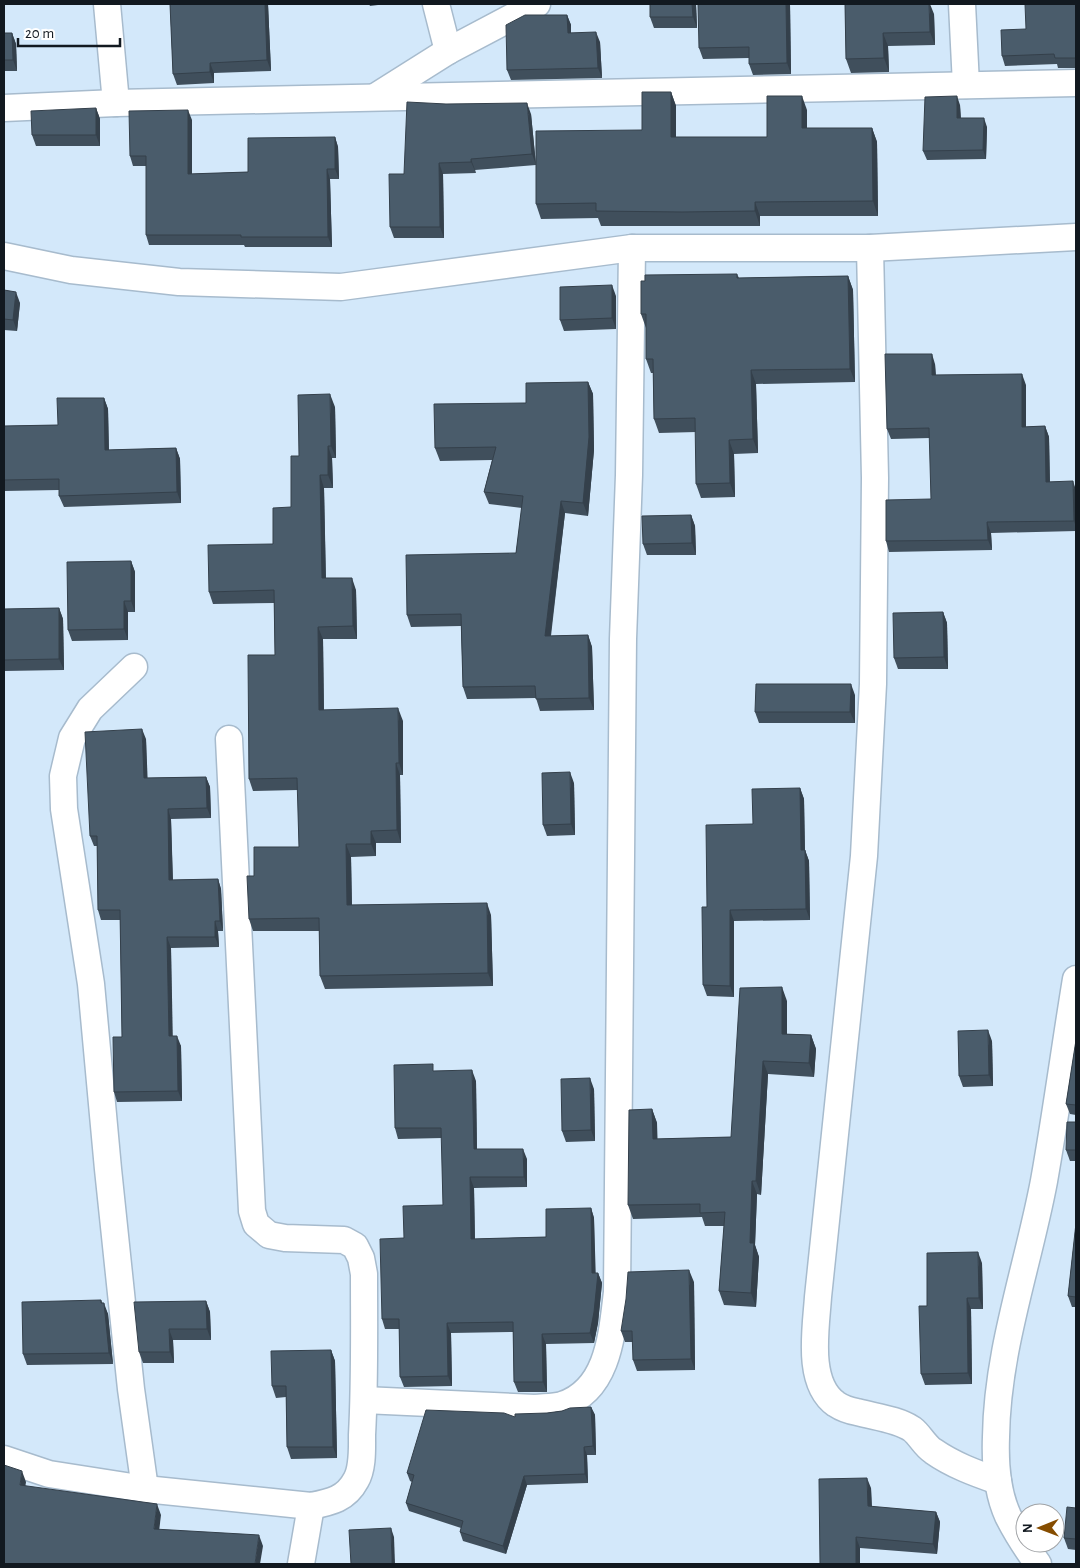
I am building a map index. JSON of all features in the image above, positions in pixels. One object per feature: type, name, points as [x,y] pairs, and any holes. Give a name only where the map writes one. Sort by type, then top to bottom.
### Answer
[{"type":"street","points":[[107,4],[116,103]]},
{"type":"street","points":[[436,4],[448,51]]},
{"type":"street","points":[[375,97],[448,51],[537,4]]},
{"type":"street","points":[[962,4],[966,85]]},
{"type":"street","points":[[4,108],[116,103],[1076,83]]},
{"type":"street","points":[[4,256],[71,270],[179,282],[342,287],[632,248],[870,248],[1076,237]]},
{"type":"street","points":[[364,1400],[535,1408],[562,1405],[586,1393],[600,1374],[611,1337],[617,1292],[622,639],[629,475],[632,248]]},
{"type":"street","points":[[870,248],[875,478],[873,684],[864,856],[818,1297],[815,1348],[817,1373],[824,1391],[836,1404],[856,1412],[897,1422],[912,1429],[931,1450],[957,1466],[998,1481]]},
{"type":"street","points":[[134,667],[90,709],[72,738],[62,776],[64,809],[91,984],[131,1389],[145,1489]]},
{"type":"street","points":[[4,1459],[48,1474],[145,1489],[312,1506],[335,1501],[349,1491],[357,1479],[361,1464],[364,1400],[364,1274],[361,1258],[355,1246],[344,1240],[285,1238],[269,1235],[256,1224],[252,1211],[229,739]]},
{"type":"street","points":[[1038,1564],[1008,1515],[998,1481],[995,1455],[996,1416],[1008,1335],[1044,1182],[1076,978]]},
{"type":"street","points":[[301,1564],[312,1506]]},
{"type":"building","points":[[170,4],[265,4],[267,60],[210,63],[210,72],[173,74]]},
{"type":"building","points":[[650,4],[692,4],[693,17],[650,17]]},
{"type":"building","points":[[698,4],[786,4],[787,63],[749,64],[749,47],[699,48]]},
{"type":"building","points":[[845,4],[929,4],[930,32],[883,33],[884,58],[846,59]]},
{"type":"building","points":[[1025,4],[1076,4],[1076,58],[1055,58],[1054,54],[1002,56],[1001,30],[1026,29]]},
{"type":"building","points":[[525,15],[567,15],[568,33],[596,32],[598,68],[507,70],[506,25]]},
{"type":"building","points":[[4,33],[12,33],[13,60],[4,60]]},
{"type":"building","points":[[642,92],[671,92],[671,137],[767,137],[767,96],[802,96],[802,128],[872,128],[873,201],[755,202],[755,211],[682,212],[596,211],[596,203],[536,204],[536,131],[642,130]]},
{"type":"building","points":[[957,96],[957,118],[984,118],[983,150],[923,151],[925,97]]},
{"type":"building","points":[[407,102],[446,104],[527,103],[532,154],[471,159],[471,162],[439,163],[440,227],[390,227],[389,174],[404,174]]},
{"type":"building","points":[[96,108],[96,135],[32,135],[31,111]]},
{"type":"building","points":[[188,110],[188,174],[248,172],[248,138],[335,137],[335,169],[327,169],[328,237],[146,235],[146,156],[130,156],[129,111]]},
{"type":"building","points":[[737,274],[737,278],[848,276],[850,369],[751,370],[753,439],[729,440],[730,483],[696,484],[695,418],[654,419],[653,359],[646,359],[646,314],[641,314],[641,281],[645,281],[645,275]]},
{"type":"building","points":[[612,285],[612,318],[560,320],[560,287]]},
{"type":"building","points":[[4,290],[16,292],[13,320],[4,319]]},
{"type":"building","points":[[885,354],[932,354],[932,375],[1022,374],[1022,427],[1045,426],[1046,482],[1073,481],[1074,521],[987,522],[988,540],[886,541],[886,500],[931,499],[929,428],[887,429]]},
{"type":"building","points":[[588,382],[589,437],[583,503],[561,501],[545,636],[588,635],[589,698],[536,699],[535,686],[463,687],[461,614],[407,615],[406,555],[516,553],[523,496],[484,492],[496,447],[435,448],[434,404],[526,403],[526,383]]},
{"type":"building","points":[[330,394],[331,446],[328,446],[328,475],[320,475],[322,578],[352,578],[353,626],[318,627],[319,710],[398,708],[399,763],[396,763],[397,830],[371,831],[371,844],[346,844],[347,905],[487,903],[488,973],[320,976],[319,918],[249,919],[247,876],[254,876],[254,847],[299,847],[297,778],[249,779],[248,655],[275,655],[274,590],[209,592],[208,545],[273,544],[273,508],[291,507],[291,456],[299,456],[298,395]]},
{"type":"building","points":[[57,398],[104,398],[105,450],[176,448],[177,492],[59,496],[59,479],[4,480],[4,426],[58,425]]},
{"type":"building","points":[[691,515],[692,543],[643,544],[642,516]]},
{"type":"building","points":[[131,561],[131,601],[124,601],[124,629],[68,630],[67,562]]},
{"type":"building","points":[[59,608],[59,659],[4,660],[4,609]]},
{"type":"building","points":[[943,612],[944,657],[894,658],[893,613]]},
{"type":"building","points":[[756,684],[851,684],[850,712],[755,712]]},
{"type":"building","points":[[142,729],[144,778],[206,777],[207,808],[168,809],[169,880],[218,879],[220,921],[215,921],[215,937],[167,937],[169,1036],[177,1036],[178,1091],[114,1092],[113,1037],[122,1037],[120,910],[98,910],[97,836],[90,836],[85,732]]},
{"type":"building","points":[[570,772],[571,824],[543,825],[542,773]]},
{"type":"building","points":[[800,788],[801,850],[805,850],[806,909],[730,910],[730,986],[703,985],[702,907],[707,907],[706,825],[753,824],[752,789]]},
{"type":"building","points":[[782,987],[782,1034],[811,1035],[809,1063],[763,1061],[756,1181],[752,1181],[750,1243],[754,1243],[751,1293],[719,1291],[725,1212],[700,1213],[700,1204],[628,1205],[629,1110],[652,1109],[653,1139],[731,1137],[740,988]]},
{"type":"building","points":[[988,1030],[989,1075],[959,1076],[958,1031]]},
{"type":"building","points":[[1076,1040],[1076,1105],[1066,1104]]},
{"type":"building","points":[[433,1064],[433,1071],[472,1070],[474,1149],[523,1149],[524,1177],[470,1177],[471,1239],[546,1237],[546,1209],[591,1208],[592,1273],[598,1273],[590,1333],[542,1334],[543,1382],[514,1382],[513,1322],[447,1323],[448,1376],[400,1377],[399,1319],[382,1319],[380,1239],[404,1238],[403,1206],[443,1205],[441,1128],[395,1128],[394,1065]]},
{"type":"building","points":[[590,1078],[591,1130],[562,1131],[561,1079]]},
{"type":"building","points":[[1067,1122],[1076,1122],[1076,1150],[1066,1150]]},
{"type":"building","points":[[1076,1223],[1076,1297],[1068,1296]]},
{"type":"building","points":[[978,1252],[979,1298],[967,1298],[968,1373],[921,1374],[919,1306],[927,1306],[927,1253]]},
{"type":"building","points":[[689,1270],[691,1359],[633,1360],[632,1331],[621,1331],[628,1272]]},
{"type":"building","points":[[101,1300],[101,1303],[104,1303],[109,1353],[23,1354],[22,1302]]},
{"type":"building","points":[[206,1301],[207,1329],[169,1329],[170,1352],[139,1352],[134,1302]]},
{"type":"building","points":[[331,1350],[333,1447],[287,1447],[286,1386],[272,1386],[271,1351]]},
{"type":"building","points":[[591,1407],[593,1446],[584,1447],[585,1474],[524,1476],[503,1546],[460,1532],[463,1521],[406,1503],[414,1475],[407,1473],[426,1410],[504,1413],[515,1417],[515,1414],[547,1413],[570,1408]]},
{"type":"building","points":[[4,1465],[22,1471],[20,1485],[157,1504],[154,1529],[259,1535],[255,1564],[4,1564]]},
{"type":"building","points":[[867,1478],[868,1506],[936,1512],[933,1544],[856,1537],[856,1564],[820,1564],[819,1479]]},
{"type":"building","points":[[1067,1507],[1076,1508],[1076,1539],[1065,1538]]},
{"type":"building","points":[[391,1528],[392,1564],[351,1564],[349,1530]]}]
